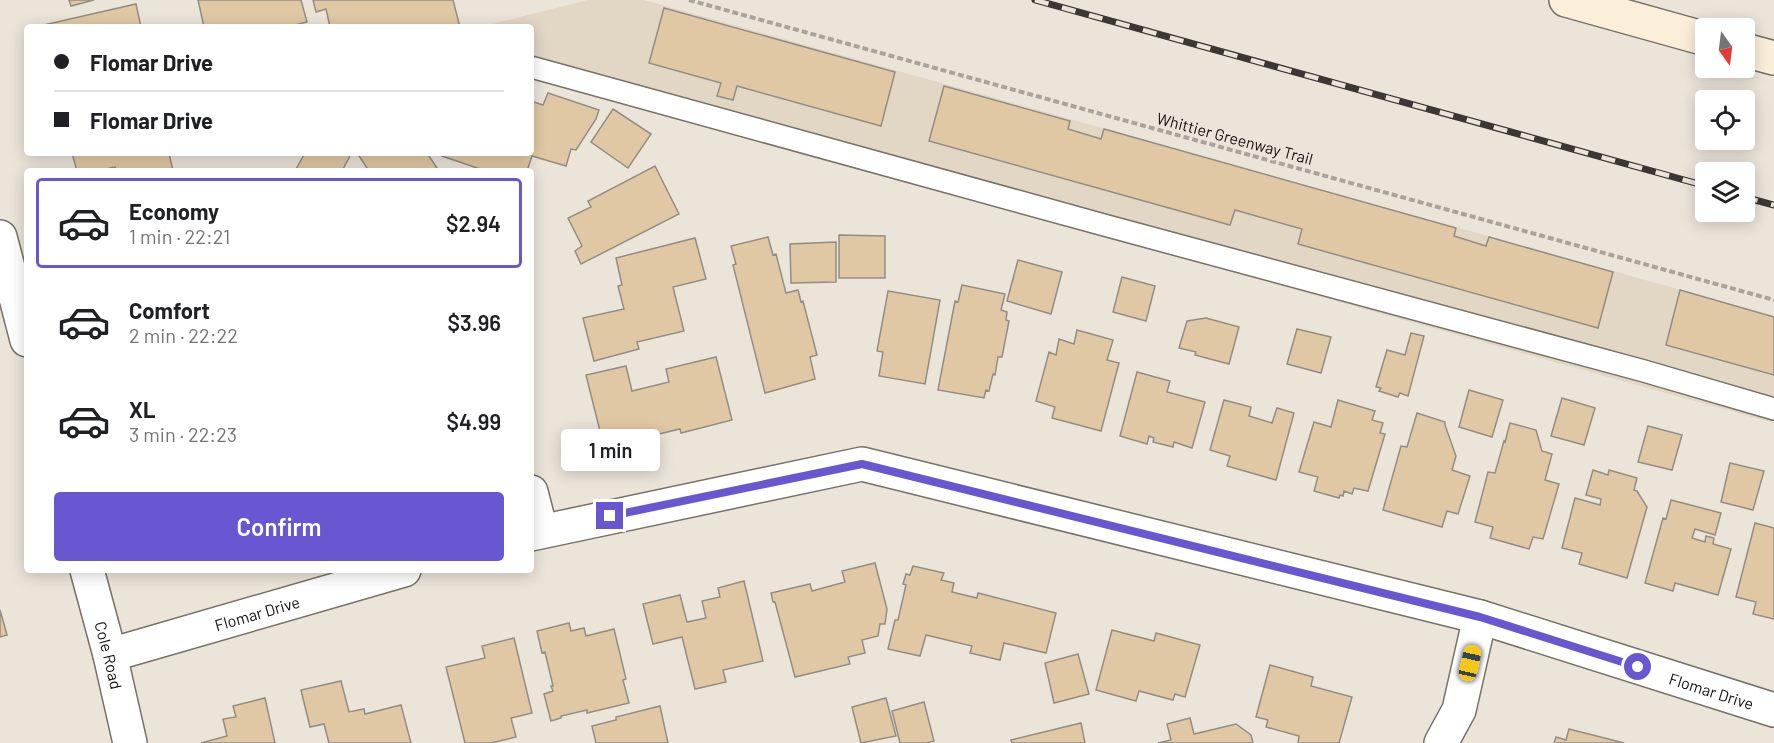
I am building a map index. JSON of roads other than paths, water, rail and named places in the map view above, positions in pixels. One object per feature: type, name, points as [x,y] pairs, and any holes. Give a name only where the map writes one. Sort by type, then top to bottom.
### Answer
[{"type":"main road","points":[[1566,0],[1695,36]]},
{"type":"main road","points":[[1755,53],[1774,58]]},
{"type":"street","points":[[0,237],[24,329]]},
{"type":"street","name":"Flomar Drive","points":[[536,532],[862,464],[1480,617],[1774,710]]},
{"type":"street","points":[[534,516],[536,532]]},
{"type":"street","name":"Cole Road","points":[[88,573],[130,743]]},
{"type":"street","name":"Flomar Drive","points":[[110,655],[394,573]]},
{"type":"street","points":[[1442,743],[1459,710],[1480,617]]},
{"type":"lane","points":[[534,68],[1644,371],[1774,409]]},
{"type":"railway","points":[[1035,0],[1695,183]]},
{"type":"railway","points":[[1755,200],[1774,205]]}]
